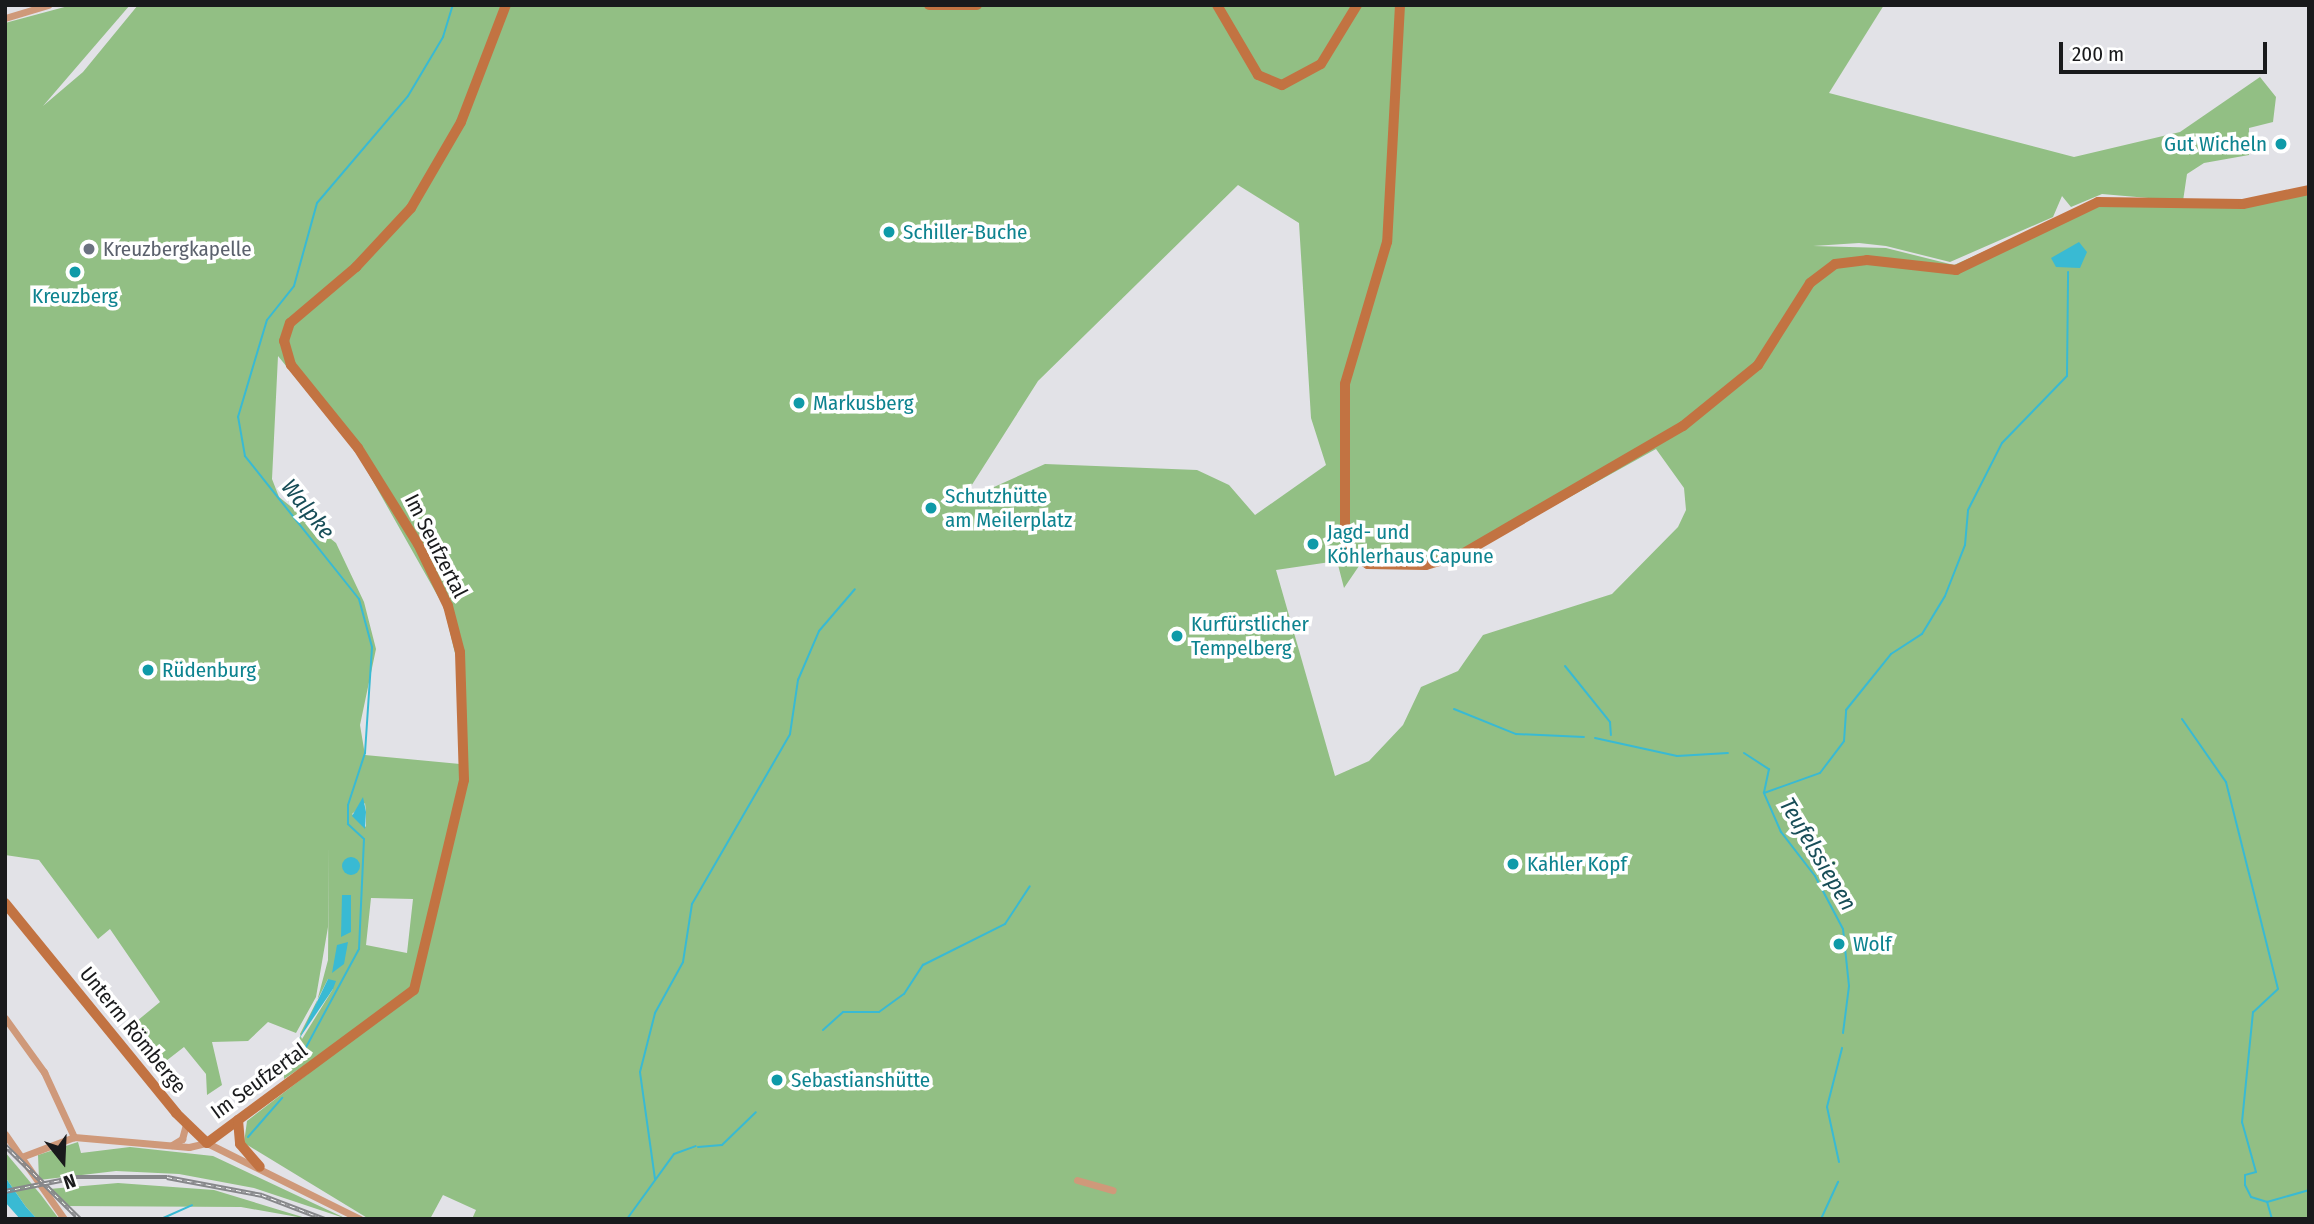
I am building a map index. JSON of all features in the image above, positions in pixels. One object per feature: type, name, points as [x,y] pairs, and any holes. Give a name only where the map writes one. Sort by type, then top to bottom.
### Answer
[{"type":"street","points":[[5,18],[48,5]]},
{"type":"street","name":"Im Seufzertal","points":[[207,1143],[414,990],[453,846],[464,780],[466,698],[448,606],[376,474],[291,365],[284,341],[290,323],[356,267],[411,208],[461,122],[506,5]]},
{"type":"street","points":[[929,5],[977,5]]},
{"type":"street","points":[[1217,5],[1258,75],[1282,85],[1321,64],[1357,5]]},
{"type":"street","points":[[1400,5],[1387,242],[1345,384],[1345,533],[1352,553],[1368,564],[1426,565],[1462,554],[1683,426],[1758,365],[1810,283],[1835,264],[1867,260],[1956,270],[2098,202],[2243,204],[2309,190]]},
{"type":"street","name":"Unterm Römberge","points":[[5,903],[186,1124],[207,1143],[360,1219]]},
{"type":"street","points":[[5,1018],[44,1072],[74,1137]]},
{"type":"street","points":[[238,1120],[240,1144],[260,1167]]},
{"type":"street","points":[[172,1145],[182,1139],[186,1124]]},
{"type":"street","points":[[5,1134],[24,1156],[64,1219]]},
{"type":"street","points":[[24,1156],[74,1137],[172,1145],[207,1143]]},
{"type":"street","points":[[1077,1180],[1113,1190]]},
{"type":"green space","points":[[72,5],[130,5],[43,106],[83,72],[138,5],[1884,5],[1829,93],[2074,157],[2180,132],[2260,77],[2276,97],[2273,122],[2249,128],[2249,155],[2204,163],[2187,174],[2183,201],[2102,194],[2071,207],[2062,196],[2053,217],[1950,262],[1886,246],[1859,243],[1813,246],[1886,248],[1954,265],[2088,205],[2188,206],[2309,193],[2309,1219],[472,1219],[476,1210],[443,1195],[430,1219],[369,1219],[244,1143],[247,1121],[308,1074],[302,1067],[284,1079],[284,1068],[301,1036],[302,1039],[333,989],[328,979],[317,1000],[328,960],[329,844],[328,927],[316,997],[296,1033],[268,1022],[248,1041],[212,1042],[222,1085],[207,1095],[206,1074],[184,1047],[166,1061],[137,1021],[160,1002],[110,929],[98,939],[39,860],[5,855],[5,23]],"holes":[[[1238,185],[1299,223],[1311,418],[1326,465],[1255,515],[1229,485],[1197,470],[1045,464],[974,496],[968,491],[1038,381]],[[278,356],[357,453],[444,607],[459,670],[460,764],[365,755],[360,725],[376,649],[364,602],[336,543],[279,497],[272,479]],[[1656,449],[1684,488],[1686,510],[1678,527],[1612,594],[1483,635],[1458,671],[1421,687],[1403,725],[1369,761],[1335,776],[1276,570],[1337,561],[1344,588],[1359,566],[1397,569],[1460,558]],[[365,803],[366,827],[352,814]],[[371,898],[413,899],[407,953],[366,945]]]},
{"type":"green space","points":[[78,1142],[81,1153],[130,1147],[213,1156],[347,1219],[254,1188],[179,1174],[116,1171],[39,1180],[38,1155]]},
{"type":"green space","points":[[5,1152],[59,1219],[37,1219],[26,1207],[5,1177]]},
{"type":"green space","points":[[118,1183],[214,1190],[309,1219],[241,1207],[65,1206],[49,1189]]},
{"type":"water","points":[[2079,242],[2087,252],[2080,268],[2056,267],[2051,258]]},
{"type":"water","points":[[363,797],[366,812],[365,829],[352,816]]},
{"type":"water","points":[[347,857],[355,857],[360,866],[358,873],[347,875],[342,870],[342,862]]},
{"type":"water","points":[[342,895],[351,895],[351,932],[341,937]]},
{"type":"water","points":[[348,942],[344,964],[332,973],[337,945]]},
{"type":"water","points":[[328,979],[336,981],[333,989],[299,1039]]},
{"type":"water","points":[[5,1177],[37,1219],[20,1219],[5,1202]]},
{"type":"waterway","name":"Walpke","points":[[297,1064],[359,949],[364,839],[348,824],[348,805],[365,753],[372,647],[359,599],[245,456],[238,417],[267,320],[294,286],[317,203],[408,96],[443,37],[453,5]]},
{"type":"waterway","name":"Teufelssiepen","points":[[1843,1033],[1849,986],[1843,929],[1815,876],[1781,832],[1764,793],[1820,773],[1844,741],[1846,710],[1891,654],[1922,634],[1945,596],[1965,545],[1968,510],[2002,443],[2067,376],[2068,272]]},
{"type":"waterway","points":[[655,1179],[640,1072],[655,1013],[683,962],[692,904],[790,734],[798,680],[819,631],[855,589]]},
{"type":"waterway","points":[[1565,666],[1610,722],[1611,735]]},
{"type":"waterway","points":[[1454,709],[1516,734],[1584,737]]},
{"type":"waterway","points":[[2182,719],[2226,782],[2278,989],[2253,1012],[2242,1122],[2256,1172],[2245,1175],[2245,1185],[2251,1197],[2267,1202]]},
{"type":"waterway","points":[[1595,738],[1677,756],[1728,753]]},
{"type":"waterway","points":[[1744,753],[1769,769],[1764,792]]},
{"type":"waterway","points":[[823,1030],[843,1012],[879,1012],[904,994],[923,965],[1005,924],[1030,886]]},
{"type":"waterway","name":"Teufelssiepen","points":[[1839,1162],[1827,1107],[1842,1048]]},
{"type":"waterway","name":"Walpke","points":[[248,1137],[282,1098]]},
{"type":"waterway","points":[[698,1147],[722,1145],[756,1112]]},
{"type":"waterway","points":[[627,1219],[674,1154],[696,1146]]},
{"type":"waterway","name":"Teufelssiepen","points":[[1821,1219],[1838,1182]]},
{"type":"waterway","points":[[2272,1219],[2267,1202],[2309,1190]]},
{"type":"waterway","name":"Walpke","points":[[161,1219],[192,1205]]},
{"type":"railway","points":[[5,1145],[80,1219]]},
{"type":"railway","points":[[5,1191],[76,1177],[167,1177],[262,1195],[325,1219]]},
{"type":"place","name":"Gut Wicheln","points":[[2281,144]]},
{"type":"place","name":"Schiller-Buche","points":[[889,232]]},
{"type":"place","name":"Kreuzbergkapelle","points":[[89,249]]},
{"type":"place","name":"Kreuzberg","points":[[75,272]]},
{"type":"place","name":"Markusberg","points":[[799,403]]},
{"type":"place","name":"Schutzhütte am Meilerplatz","points":[[931,508]]},
{"type":"place","name":"Jagd- und Köhlerhaus Capune","points":[[1313,544]]},
{"type":"place","name":"Kurfürstlicher Tempelberg","points":[[1177,636]]},
{"type":"place","name":"Rüdenburg","points":[[148,670]]},
{"type":"place","name":"Kahler Kopf","points":[[1513,864]]},
{"type":"place","name":"Wolf","points":[[1839,944]]},
{"type":"place","name":"Sebastianshütte","points":[[777,1080]]}]
